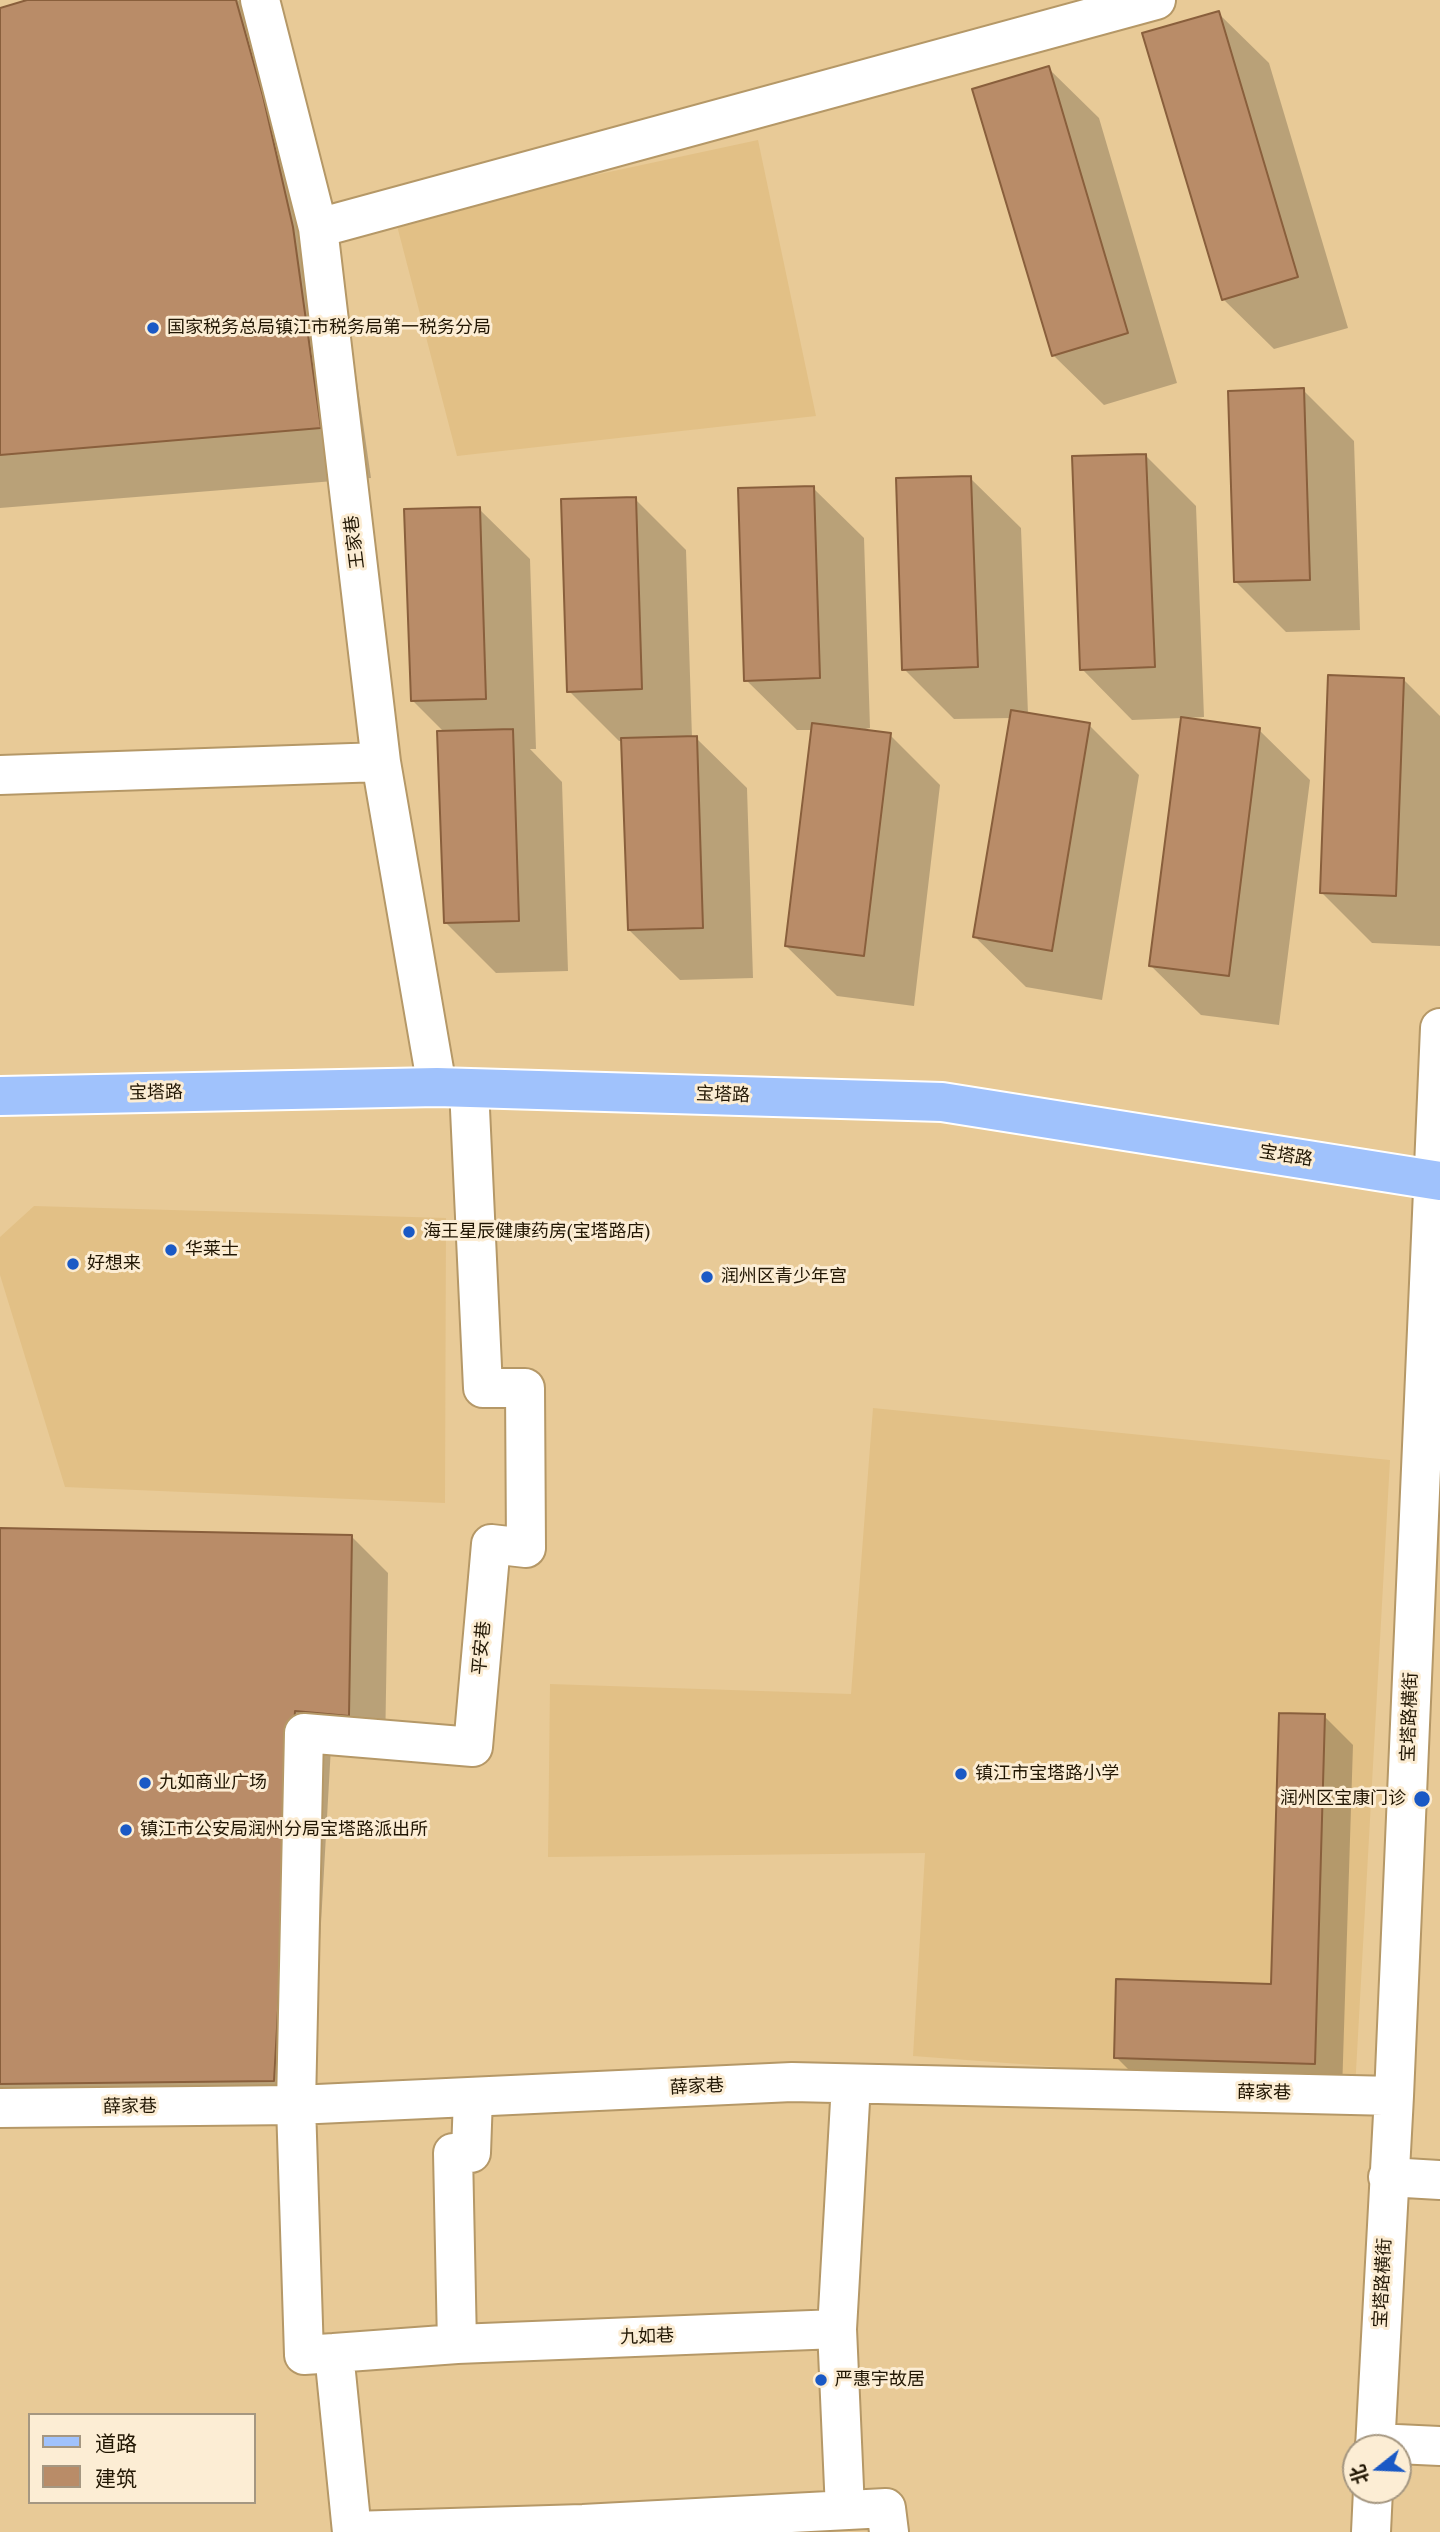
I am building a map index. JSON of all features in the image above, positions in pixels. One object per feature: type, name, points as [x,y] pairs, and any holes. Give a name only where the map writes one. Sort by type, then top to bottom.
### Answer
[{"type":"main road","name":"宝塔路","points":[[0,1096],[453,1088],[942,1102],[1436,1180]]},
{"type":"lane","name":"王家巷","points":[[260,0],[318,228],[381,762],[453,1088]]},
{"type":"lane","points":[[318,228],[1156,0]]},
{"type":"lane","points":[[0,775],[381,762]]},
{"type":"lane","name":"宝塔路横街","points":[[1376,2434],[1394,2096],[1436,1180],[1440,1028]]},
{"type":"lane","name":"平安巷","points":[[296,2105],[304,1733],[473,1747],[491,1544],[526,1548],[525,1388],[483,1388],[453,1088]]},
{"type":"lane","name":"薛家巷","points":[[0,2108],[296,2105],[792,2082],[1394,2096]]},
{"type":"lane","points":[[845,2510],[836,2329],[850,2084]]},
{"type":"lane","points":[[457,2344],[453,2153],[471,2153],[473,2097]]},
{"type":"lane","name":"九如巷","points":[[296,2105],[304,2355],[457,2344],[836,2329]]},
{"type":"lane","points":[[1388,2177],[1440,2180]]},
{"type":"lane","points":[[334,2353],[352,2531],[583,2528],[886,2508],[889,2532]]},
{"type":"lane","points":[[1412,2446],[1440,2446]]},
{"type":"lane","points":[[1371,2532],[1372,2504]]},
{"type":"shaded area","points":[[758,140],[816,416],[457,456],[395,218]]},
{"type":"shaded area","points":[[34,1206],[446,1218],[445,1503],[65,1487],[0,1275],[0,1237]]},
{"type":"shaded area","name":"镇江市宝塔路小学","points":[[873,1408],[1390,1460],[1355,2089],[913,2056],[925,1853],[548,1857],[550,1684],[851,1694]]},
{"type":"building","name":"国家税务总局镇江市税务局第一税务分局","points":[[27,0],[236,0],[263,96],[293,227],[321,428],[0,455],[0,8]]},
{"type":"building","points":[[1219,11],[1298,277],[1222,300],[1142,33]]},
{"type":"building","points":[[1049,66],[1128,333],[1052,356],[972,89]]},
{"type":"building","points":[[1304,388],[1310,580],[1234,582],[1228,391]]},
{"type":"building","points":[[1146,454],[1155,667],[1080,670],[1072,456]]},
{"type":"building","points":[[971,476],[978,667],[902,670],[896,478]]},
{"type":"building","points":[[814,486],[820,678],[744,681],[738,488]]},
{"type":"building","points":[[636,497],[642,689],[567,692],[561,499]]},
{"type":"building","points":[[480,507],[486,699],[411,701],[404,509]]},
{"type":"building","points":[[1328,675],[1404,678],[1396,896],[1320,893]]},
{"type":"building","points":[[1011,710],[1090,723],[1052,951],[973,937]]},
{"type":"building","points":[[1181,717],[1260,728],[1229,976],[1149,966]]},
{"type":"building","points":[[812,723],[891,733],[864,956],[785,946]]},
{"type":"building","points":[[513,729],[519,921],[444,923],[437,731]]},
{"type":"building","points":[[697,736],[703,928],[628,930],[621,738]]},
{"type":"building","name":"九如商业广场","points":[[0,1528],[352,1535],[349,1716],[295,1711],[274,2081],[0,2084]]},
{"type":"building","points":[[1279,1713],[1325,1714],[1315,2064],[1114,2058],[1116,1979],[1271,1984]]},
{"type":"place","name":"国家税务总局镇江市税务局第一税务分局","points":[[153,328]]},
{"type":"place","name":"海王星辰健康药房(宝塔路店)","points":[[409,1232]]},
{"type":"place","name":"华莱士","points":[[171,1250]]},
{"type":"place","name":"好想来","points":[[73,1264]]},
{"type":"place","name":"润州区青少年宫","points":[[707,1277]]},
{"type":"place","name":"镇江市宝塔路小学","points":[[961,1774]]},
{"type":"place","name":"九如商业广场","points":[[145,1783]]},
{"type":"place","name":"润州区宝康门诊","points":[[1422,1799]]},
{"type":"place","name":"镇江市公安局润州分局宝塔路派出所","points":[[126,1830]]},
{"type":"place","name":"严惠宇故居","points":[[821,2380]]}]
